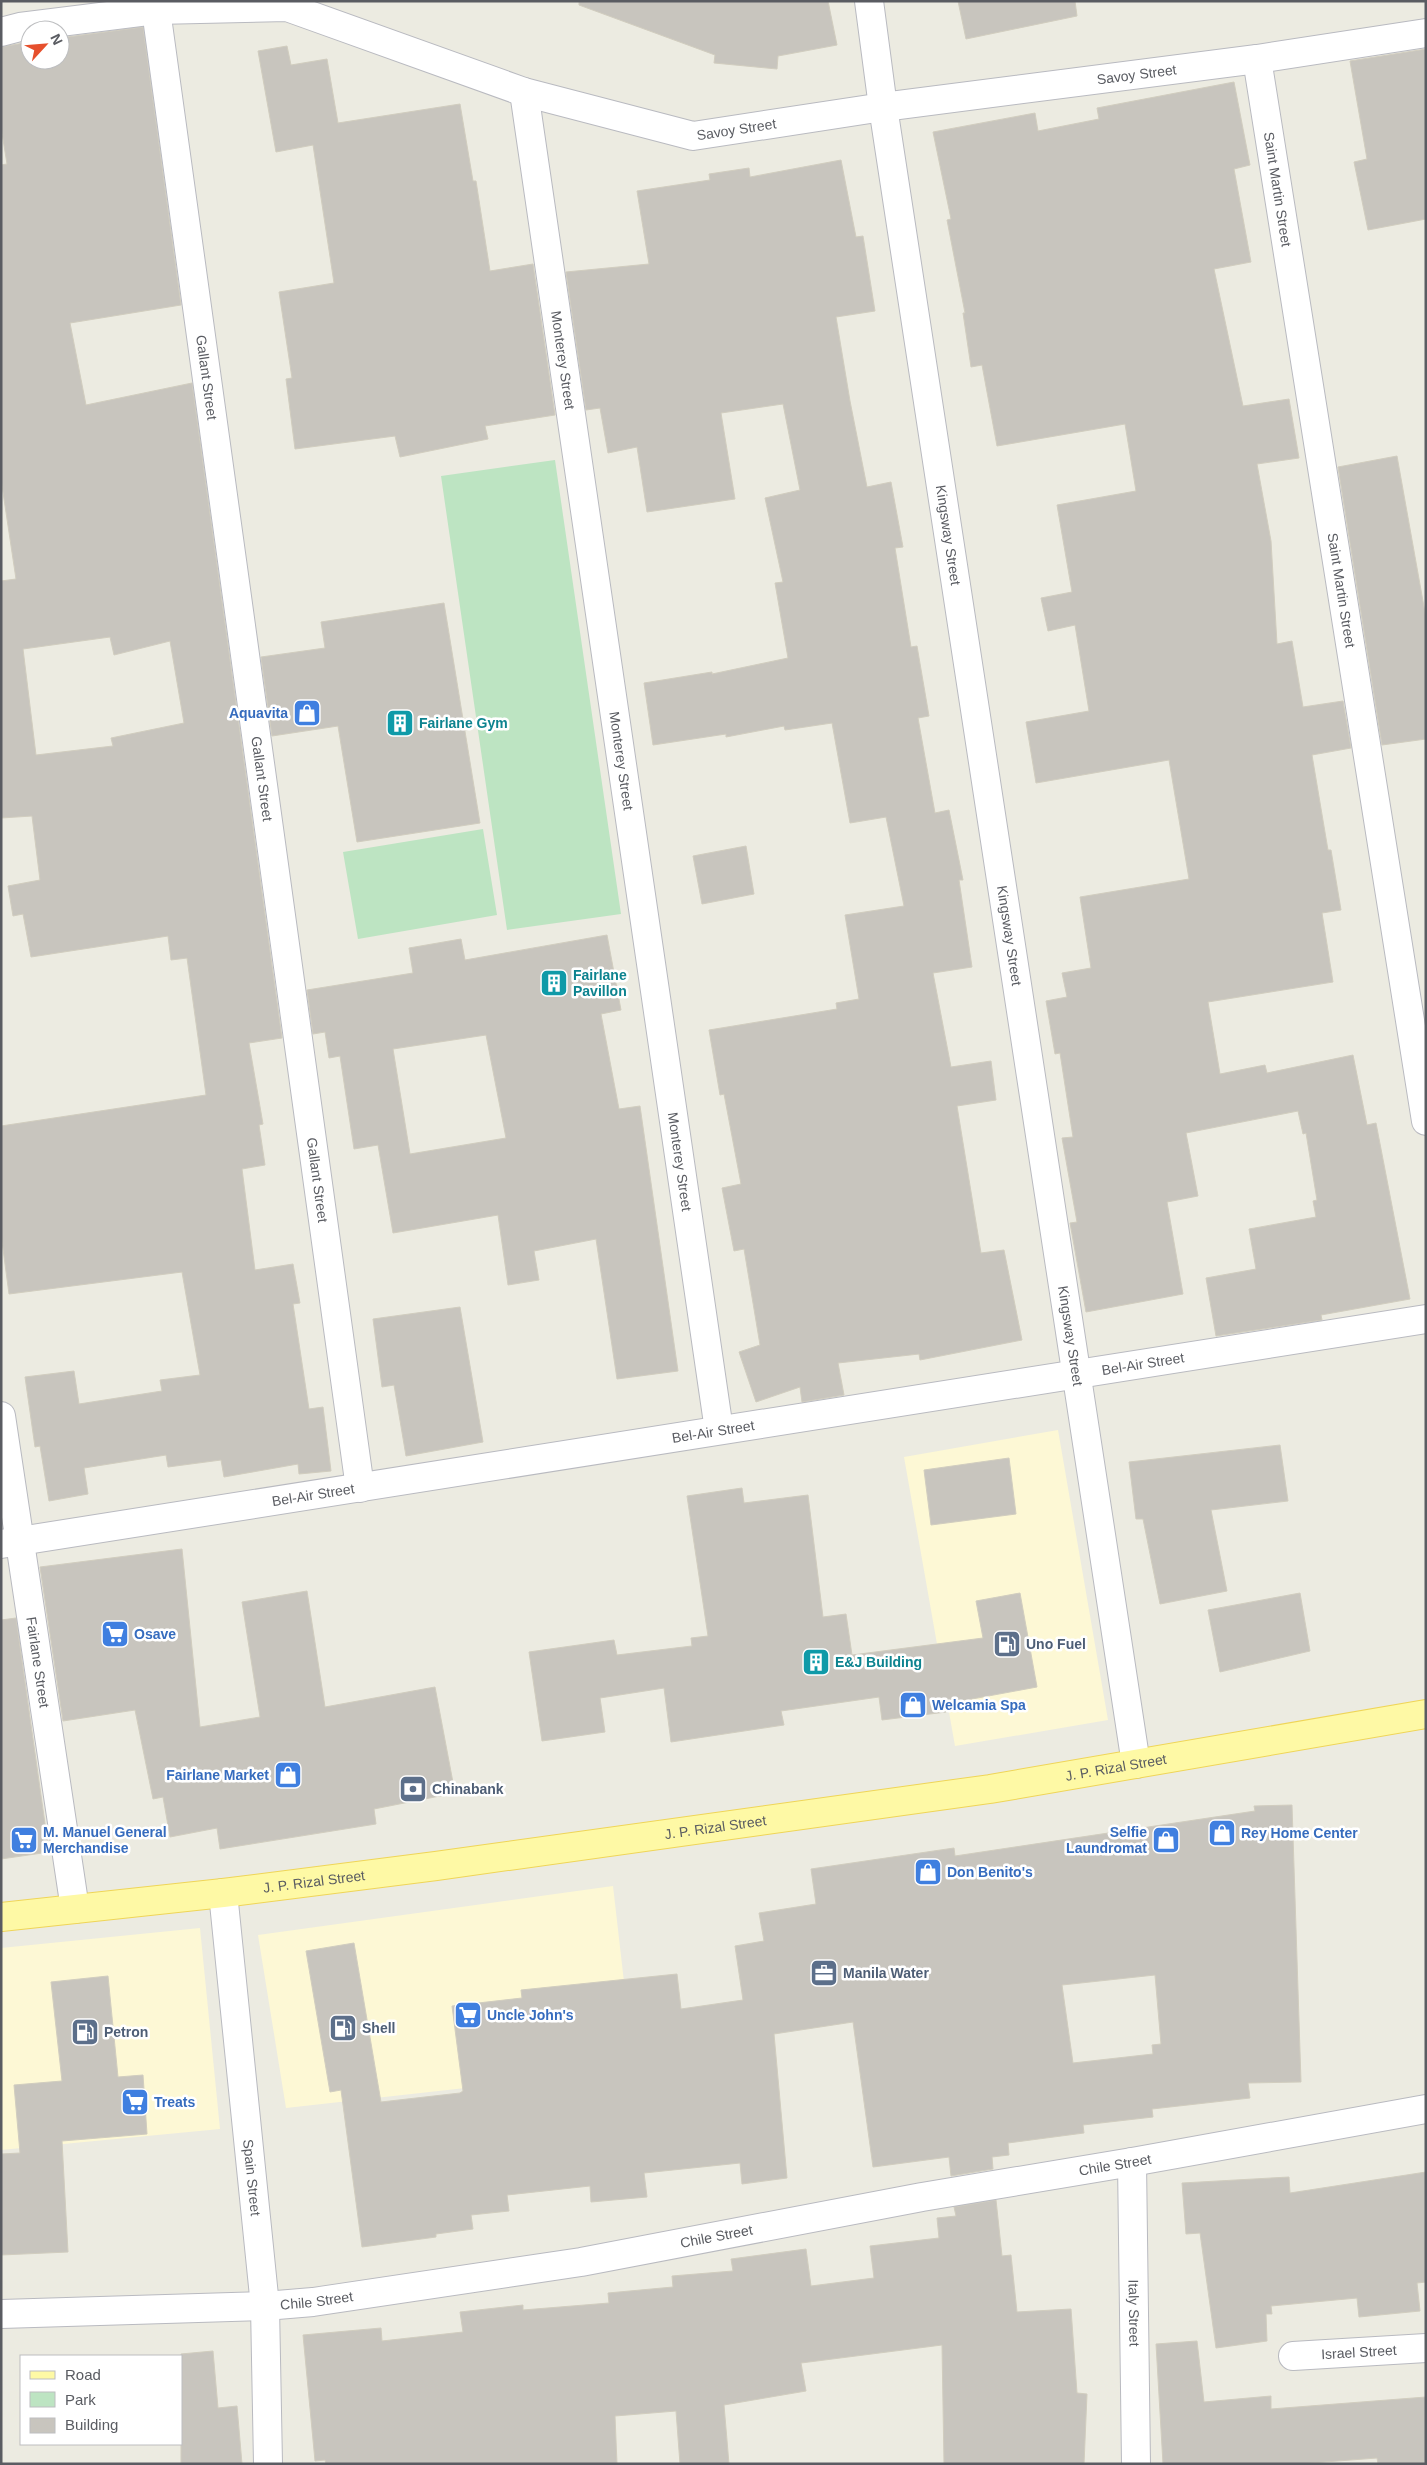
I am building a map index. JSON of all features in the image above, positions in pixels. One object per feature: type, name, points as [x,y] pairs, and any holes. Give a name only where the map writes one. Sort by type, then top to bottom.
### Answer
[{"type":"main road","name":"J. P. Rizal Street","points":[[1,1917],[223,1893],[436,1866],[990,1789],[1426,1714]]},
{"type":"street","name":"Kingsway Street","points":[[869,1],[883,107],[1136,1764]]},
{"type":"street","name":"Savoy Street","points":[[1,32],[20,26],[156,10],[287,7],[524,92],[693,136],[883,107],[1426,34]]},
{"type":"street","name":"Gallant Street","points":[[156,10],[360,1488]]},
{"type":"street","name":"Saint Martin Street","points":[[1257,58],[1426,1121]]},
{"type":"street","name":"Monterey Street","points":[[524,92],[718,1430]]},
{"type":"street","name":"Bel-Air Street","points":[[10,1542],[1426,1319]]},
{"type":"street","name":"Fairlane Street","points":[[1,1416],[10,1542],[75,1909]]},
{"type":"street","name":"Spain Street","points":[[223,1893],[265,2306],[268,2464]]},
{"type":"street","name":"Chile Street","points":[[1,2314],[265,2306],[313,2302],[581,2262],[922,2197],[1132,2162],[1426,2109]]},
{"type":"street","name":"Italy Street","points":[[1132,2162],[1136,2464]]},
{"type":"street","name":"Israel Street","points":[[1293,2356],[1426,2348]]},
{"type":"shaded area","points":[[1058,1430],[1108,1720],[955,1746],[904,1457]]},
{"type":"shaded area","points":[[613,1886],[634,2069],[286,2108],[258,1935]]},
{"type":"shaded area","points":[[200,1928],[220,2129],[1,2150],[1,1948]]},
{"type":"green space","points":[[555,460],[621,914],[507,930],[441,476]]},
{"type":"green space","points":[[483,829],[497,915],[358,939],[343,852]]},
{"type":"building","points":[[579,1],[828,1],[837,45],[778,56],[777,69],[714,63],[715,55],[579,5]]},
{"type":"building","points":[[958,1],[1075,1],[1077,16],[966,39]]},
{"type":"building","points":[[143,27],[181,305],[70,323],[86,405],[192,383],[282,1038],[249,1043],[263,1124],[259,1125],[265,1165],[242,1169],[255,1270],[293,1264],[300,1303],[293,1304],[309,1409],[323,1407],[331,1471],[299,1474],[298,1464],[224,1477],[221,1460],[168,1467],[166,1455],[84,1468],[88,1494],[49,1501],[40,1446],[35,1447],[25,1377],[74,1371],[79,1404],[162,1391],[160,1380],[200,1375],[182,1272],[9,1294],[1,1234],[1,1126],[206,1095],[187,958],[171,960],[168,936],[31,957],[23,914],[13,916],[8,886],[40,880],[32,816],[1,818],[1,581],[16,579],[1,479],[1,165],[7,164],[1,127],[1,47],[20,44],[20,70],[70,70],[70,37]],"holes":[[[110,637],[114,655],[170,641],[184,723],[111,738],[113,746],[36,755],[23,649]]]},
{"type":"building","points":[[287,46],[291,65],[327,59],[338,123],[460,104],[473,181],[476,181],[490,271],[533,264],[555,415],[485,426],[488,439],[400,457],[395,436],[295,449],[286,379],[292,378],[279,292],[334,283],[313,145],[276,152],[258,51]]},
{"type":"building","points":[[1426,49],[1426,219],[1368,230],[1354,162],[1367,159],[1350,61]]},
{"type":"building","points":[[1234,82],[1250,165],[1234,169],[1251,262],[1214,269],[1243,406],[1289,399],[1299,458],[1257,464],[1271,541],[1277,644],[1292,641],[1303,707],[1343,701],[1351,748],[1312,755],[1328,850],[1331,850],[1341,910],[1322,913],[1333,982],[1208,1002],[1220,1074],[1265,1065],[1267,1073],[1353,1055],[1367,1125],[1376,1123],[1410,1299],[1321,1315],[1322,1320],[1216,1336],[1206,1278],[1256,1269],[1249,1229],[1316,1217],[1313,1201],[1317,1200],[1306,1133],[1303,1134],[1298,1111],[1186,1133],[1198,1196],[1167,1202],[1183,1294],[1086,1312],[1070,1223],[1077,1222],[1062,1138],[1073,1137],[1060,1053],[1055,1054],[1046,1001],[1067,997],[1062,973],[1091,968],[1080,897],[1189,879],[1169,760],[1036,783],[1026,722],[1089,711],[1075,625],[1048,631],[1041,598],[1072,592],[1057,505],[1136,491],[1125,424],[997,446],[982,365],[971,367],[963,313],[965,313],[947,220],[951,219],[933,132],[1035,113],[1038,131],[1099,119],[1097,108]]},
{"type":"building","points":[[841,160],[856,237],[863,236],[875,311],[836,317],[850,401],[867,487],[891,482],[903,547],[895,548],[911,647],[917,646],[929,716],[918,718],[935,813],[949,810],[963,880],[959,880],[972,967],[933,973],[951,1067],[991,1061],[996,1100],[957,1106],[981,1253],[1004,1250],[1022,1340],[920,1360],[919,1354],[838,1363],[844,1395],[802,1402],[800,1387],[756,1402],[739,1352],[760,1345],[744,1249],[734,1251],[722,1188],[741,1184],[724,1094],[720,1095],[709,1030],[837,1009],[836,1003],[859,999],[845,915],[904,906],[886,817],[850,823],[832,723],[785,730],[784,726],[726,737],[726,734],[653,745],[644,683],[712,672],[712,674],[788,658],[775,583],[783,582],[765,498],[800,490],[783,404],[721,413],[735,499],[647,512],[637,447],[608,453],[600,408],[586,410],[566,272],[649,264],[637,191],[710,180],[709,174],[749,168],[750,177]]},
{"type":"building","points":[[1397,456],[1426,618],[1426,739],[1382,745],[1338,467]]},
{"type":"building","name":"Fairlane Gym","points":[[444,603],[480,823],[357,842],[338,726],[272,736],[261,657],[325,648],[321,622]]},
{"type":"building","points":[[746,846],[754,894],[702,904],[693,856]]},
{"type":"building","points":[[607,935],[621,1010],[601,1014],[619,1109],[640,1106],[678,1371],[617,1379],[596,1239],[534,1251],[539,1280],[508,1285],[498,1215],[393,1233],[378,1145],[354,1149],[340,1056],[329,1058],[325,1032],[313,1034],[307,990],[413,973],[409,948],[461,939],[465,960]],"holes":[[[486,1035],[506,1138],[410,1154],[393,1049]]]},
{"type":"building","points":[[460,1307],[483,1442],[406,1456],[394,1385],[382,1387],[373,1319]]},
{"type":"building","points":[[1280,1445],[1288,1501],[1211,1510],[1227,1591],[1160,1604],[1143,1519],[1136,1519],[1129,1462]]},
{"type":"building","points":[[1009,1458],[1016,1514],[931,1525],[924,1470]]},
{"type":"building","points":[[742,1488],[744,1503],[808,1495],[823,1617],[846,1614],[852,1655],[983,1638],[976,1601],[1020,1593],[1037,1687],[945,1704],[946,1712],[882,1720],[879,1697],[781,1711],[784,1725],[671,1742],[664,1688],[600,1698],[605,1732],[542,1741],[529,1652],[614,1640],[617,1655],[692,1646],[691,1638],[708,1636],[687,1496]]},
{"type":"building","points":[[182,1549],[200,1727],[260,1717],[242,1602],[307,1591],[325,1707],[435,1687],[455,1793],[374,1809],[376,1824],[220,1849],[217,1828],[170,1837],[163,1797],[153,1799],[135,1710],[63,1721],[40,1567]]},
{"type":"building","points":[[1300,1593],[1310,1651],[1220,1672],[1208,1610]]},
{"type":"building","points":[[16,1618],[49,1852],[1,1859],[1,1620]]},
{"type":"building","points":[[1292,1805],[1301,2082],[1248,2083],[1250,2098],[1152,2109],[1153,2117],[1083,2125],[1084,2133],[1008,2143],[1009,2155],[992,2157],[993,2169],[951,2176],[949,2157],[873,2167],[853,2022],[774,2034],[787,2178],[742,2184],[740,2163],[644,2173],[647,2197],[591,2202],[590,2186],[507,2195],[509,2211],[471,2215],[473,2229],[436,2234],[436,2237],[362,2247],[341,2090],[330,2092],[306,1951],[354,1943],[381,2102],[460,2093],[463,2091],[452,2006],[522,1998],[521,1990],[677,1974],[681,2009],[743,2000],[735,1946],[764,1941],[759,1913],[816,1904],[811,1869],[954,1848],[955,1856],[1255,1811],[1254,1806]],"holes":[[[1155,1975],[1161,2044],[1152,2045],[1153,2054],[1073,2063],[1062,1985]]]},
{"type":"building","points":[[108,1976],[118,2077],[143,2075],[147,2134],[62,2141],[68,2252],[1,2255],[1,2154],[20,2153],[14,2085],[62,2081],[51,1982]]},
{"type":"building","points":[[1426,2172],[1426,2282],[1417,2283],[1420,2311],[1359,2317],[1357,2298],[1271,2306],[1272,2314],[1266,2314],[1267,2341],[1216,2348],[1200,2233],[1186,2234],[1182,2183],[1289,2177],[1290,2193]]},
{"type":"building","points":[[996,2200],[1002,2256],[1011,2255],[1017,2312],[1071,2309],[1077,2393],[1087,2394],[1084,2464],[944,2464],[942,2345],[801,2363],[806,2391],[724,2405],[729,2464],[680,2464],[676,2411],[615,2416],[617,2464],[326,2464],[325,2460],[315,2461],[303,2335],[381,2328],[382,2341],[463,2332],[460,2312],[523,2305],[523,2310],[609,2303],[608,2293],[673,2287],[672,2276],[733,2271],[731,2259],[806,2249],[811,2286],[874,2278],[870,2246],[939,2238],[937,2218],[956,2216],[954,2207]]},
{"type":"building","points":[[1197,2341],[1204,2402],[1271,2396],[1271,2409],[1426,2397],[1426,2464],[1378,2464],[1377,2458],[1298,2464],[1163,2464],[1156,2344]]},
{"type":"building","points":[[213,2351],[218,2408],[237,2406],[242,2464],[181,2464],[181,2354]]},
{"type":"place","name":"Aquavita","points":[[307,713]]},
{"type":"place","name":"Fairlane Gym","points":[[400,723]]},
{"type":"place","name":"Fairlane Pavillon","points":[[554,983]]},
{"type":"place","name":"Osave","points":[[115,1634]]},
{"type":"place","name":"Uno Fuel","points":[[1007,1644]]},
{"type":"place","name":"E&J Building","points":[[816,1662]]},
{"type":"place","name":"Welcamia Spa","points":[[913,1705]]},
{"type":"place","name":"Fairlane Market","points":[[288,1775]]},
{"type":"place","name":"Chinabank","points":[[413,1789]]},
{"type":"place","name":"Rey Home Center","points":[[1222,1833]]},
{"type":"place","name":"M. Manuel General Merchandise","points":[[24,1840]]},
{"type":"place","name":"Selfie Laundromat","points":[[1166,1840]]},
{"type":"place","name":"Don Benito's","points":[[928,1872]]},
{"type":"place","name":"Manila Water","points":[[824,1973]]},
{"type":"place","name":"Uncle John's","points":[[468,2015]]},
{"type":"place","name":"Shell","points":[[343,2028]]},
{"type":"place","name":"Petron","points":[[85,2032]]},
{"type":"place","name":"Treats","points":[[135,2102]]}]
